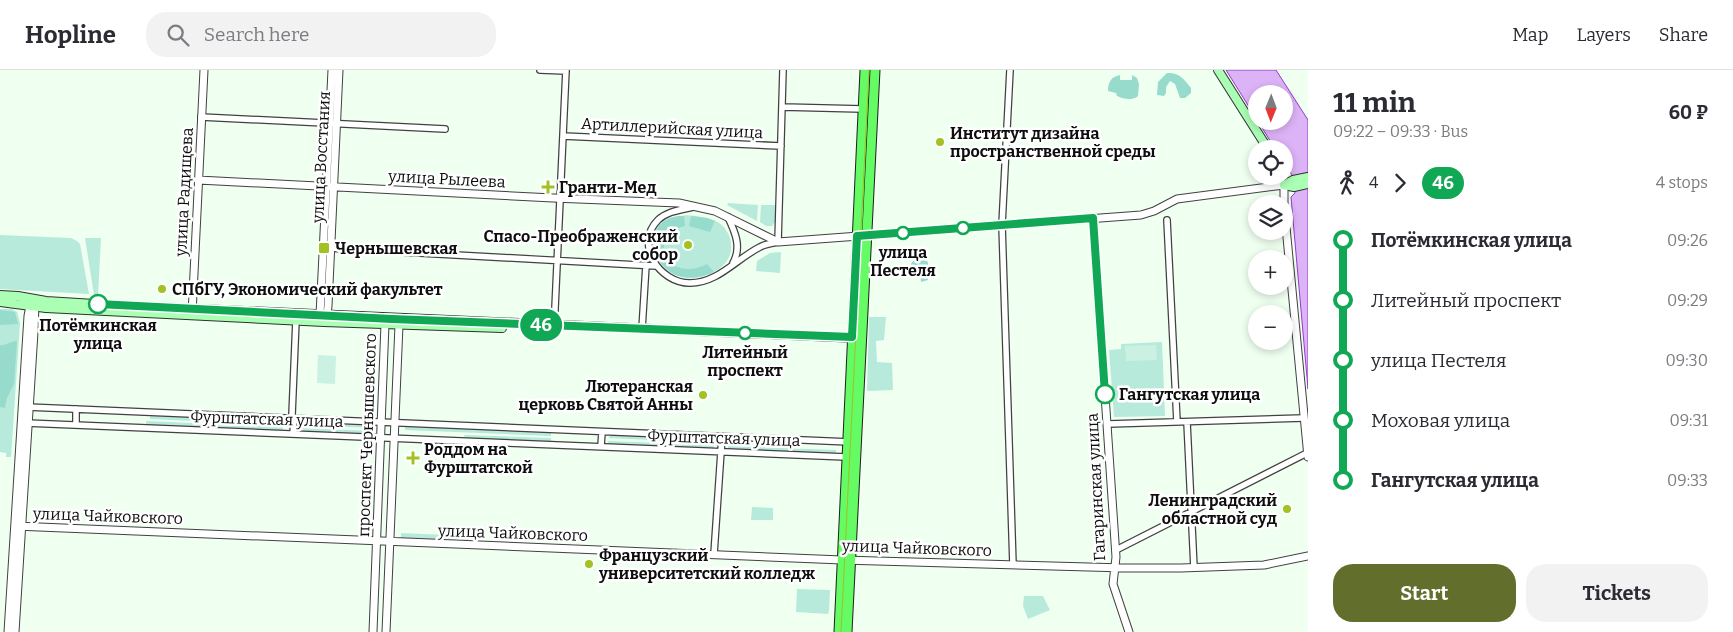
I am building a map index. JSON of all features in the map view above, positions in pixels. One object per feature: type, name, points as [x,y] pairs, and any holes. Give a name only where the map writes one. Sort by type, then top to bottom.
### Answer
[{"type":"main road","points":[[847,632],[846,457],[865,70]]},
{"type":"main road","points":[[839,632],[857,443],[875,70]]},
{"type":"main road","points":[[1218,70],[1262,140]]},
{"type":"main road","points":[[1293,184],[1308,177]]},
{"type":"main road","points":[[1293,184],[1308,184]]},
{"type":"main road","points":[[0,295],[33,303]]},
{"type":"main road","points":[[0,302],[33,303],[46,301],[296,320],[324,317],[399,325],[642,329],[862,340]]},
{"type":"main road","points":[[192,312],[852,339]]},
{"type":"street","name":"улица Радищева","points":[[192,312],[204,70]]},
{"type":"street","name":"улица Восстания","points":[[332,70],[333,124]]},
{"type":"street","name":"улица Восстания","points":[[324,317],[333,124],[339,70]]},
{"type":"street","points":[[540,70],[566,71],[554,328]]},
{"type":"street","points":[[778,242],[784,70]]},
{"type":"street","points":[[1010,70],[1002,225],[1013,565]]},
{"type":"street","points":[[782,107],[863,109]]},
{"type":"street","points":[[202,117],[445,129]]},
{"type":"street","name":"Артиллерийская улица","points":[[563,136],[781,146]]},
{"type":"street","name":"улица Рылеева","points":[[198,180],[679,202],[693,207]]},
{"type":"street","points":[[778,242],[728,217],[708,209],[693,207],[663,216],[652,228],[649,244],[656,266],[666,276],[673,280],[689,283],[710,279],[762,246],[778,242],[1148,214],[1177,199],[1284,185],[1284,195]]},
{"type":"street","points":[[728,217],[735,231],[738,246],[732,265]]},
{"type":"street","name":"Гагаринская улица","points":[[1093,218],[1116,550],[1113,584],[1129,632]]},
{"type":"street","points":[[1167,220],[1177,422]]},
{"type":"street","points":[[1287,240],[1308,457]]},
{"type":"street","points":[[327,248],[656,266]]},
{"type":"street","points":[[642,329],[646,265]]},
{"type":"street","points":[[15,632],[19,526],[33,303]]},
{"type":"street","name":"проспект Чернышевского","points":[[373,632],[385,324],[392,319],[399,325],[386,632]]},
{"type":"street","points":[[293,434],[296,320]]},
{"type":"street","name":"Фурштатская улица","points":[[26,407],[857,443]]},
{"type":"street","points":[[76,409],[76,425]]},
{"type":"street","points":[[1108,424],[1304,418]]},
{"type":"street","points":[[1186,422],[1194,568]]},
{"type":"street","name":"Фурштатская улица","points":[[25,423],[846,457]]},
{"type":"street","points":[[602,432],[602,446]]},
{"type":"street","points":[[714,554],[722,437]]},
{"type":"street","points":[[1116,550],[1307,453]]},
{"type":"street","points":[[8,632],[19,526]]},
{"type":"street","name":"улица Чайковского","points":[[19,526],[846,560],[1114,568],[1194,568],[1264,565],[1308,556]]},
{"type":"shaded area","points":[[1226,70],[1276,70],[1286,85],[1248,85],[1248,105]]},
{"type":"shaded area","points":[[1167,73],[1181,77],[1191,88],[1191,93],[1185,98],[1180,98],[1175,84],[1170,81],[1164,96],[1157,95],[1158,82]]},
{"type":"shaded area","points":[[1120,75],[1120,80],[1132,80],[1132,75],[1137,78],[1139,84],[1138,96],[1133,99],[1125,99],[1117,96],[1116,93],[1108,91],[1111,80]]},
{"type":"shaded area","points":[[1293,97],[1308,120],[1308,389],[1293,220],[1293,195],[1295,193],[1293,181],[1293,140],[1270,140],[1263,130],[1293,130]]},
{"type":"shaded area","points":[[728,203],[758,205],[757,221],[727,205]]},
{"type":"shaded area","points":[[761,205],[775,205],[775,222],[772,226],[766,226],[760,222]]},
{"type":"shaded area","points":[[686,215],[711,219],[721,224],[730,238],[730,255],[727,261],[707,275],[691,278],[677,276],[666,269],[659,261],[655,251],[654,233],[659,224],[672,217]]},
{"type":"shaded area","points":[[678,216],[684,216],[685,226],[675,229],[668,235],[664,243],[665,254],[658,259],[654,244],[655,232],[663,222]]},
{"type":"shaded area","points":[[691,216],[715,221],[710,232],[689,226]]},
{"type":"shaded area","points":[[0,235],[71,238],[77,241],[80,244],[89,294],[0,289]]},
{"type":"shaded area","points":[[85,238],[101,238],[98,295],[94,295]]},
{"type":"shaded area","points":[[781,252],[780,273],[756,271],[757,261],[770,253]]},
{"type":"shaded area","points":[[667,258],[671,263],[680,268],[691,269],[707,264],[714,272],[692,278],[678,276],[660,262]]},
{"type":"shaded area","points":[[925,260],[928,262],[928,280],[921,282],[920,271],[911,271],[911,264],[913,261]]},
{"type":"shaded area","points":[[0,309],[12,309],[17,312],[20,323],[11,457],[6,457],[6,453],[0,452]]},
{"type":"shaded area","points":[[0,310],[15,312],[18,324],[0,325]]},
{"type":"shaded area","points":[[869,317],[886,317],[884,340],[876,341],[877,362],[892,363],[893,390],[867,391]]},
{"type":"shaded area","points":[[17,341],[14,384],[7,398],[5,408],[0,407],[0,345]]},
{"type":"shaded area","points":[[1162,342],[1165,416],[1114,417],[1109,350],[1121,349],[1121,344]]},
{"type":"shaded area","points":[[150,415],[284,421],[284,425],[150,419]]},
{"type":"shaded area","points":[[146,421],[283,427],[283,431],[146,425]]},
{"type":"shaded area","points":[[303,422],[372,424],[372,428],[303,425]]},
{"type":"shaded area","points":[[405,426],[551,432],[551,436],[405,430]]},
{"type":"shaded area","points":[[303,428],[372,431],[372,435],[303,432]]},
{"type":"shaded area","points":[[464,435],[551,438],[551,442],[465,439]]},
{"type":"shaded area","points":[[611,435],[714,439],[714,443],[608,438]]},
{"type":"shaded area","points":[[608,441],[714,445],[713,449],[609,444]]},
{"type":"shaded area","points":[[728,446],[836,450],[836,454],[728,450]]},
{"type":"shaded area","points":[[752,507],[773,508],[773,520],[751,520]]},
{"type":"shaded area","points":[[401,533],[469,536],[468,540],[401,538]]},
{"type":"shaded area","points":[[797,589],[830,590],[828,614],[796,612]]},
{"type":"shaded area","points":[[1024,596],[1043,596],[1050,610],[1028,619],[1023,606]]},
{"type":"green space","points":[[1156,345],[1157,360],[1126,361],[1125,346]]},
{"type":"green space","points":[[318,355],[336,356],[335,384],[317,383]]},
{"type":"tram line","points":[[841,632],[869,70]]},
{"type":"bus line","name":"46","points":[[98,304],[392,319],[852,337],[857,236],[1093,218],[1105,394]]},
{"type":"place","name":"Институт дизайна пространственной среды","points":[[940,142]]},
{"type":"place","name":"Гранти-Мед","points":[[548,187]]},
{"type":"place","name":"улица Пестеля","points":[[903,233]]},
{"type":"place","name":"Спасо-Преображенский собор","points":[[688,245]]},
{"type":"place","name":"Чернышевская","points":[[324,248]]},
{"type":"place","name":"СПбГУ, Экономический факультет","points":[[162,289]]},
{"type":"place","name":"Потёмкинская улица","points":[[98,304]]},
{"type":"place","name":"Литейный проспект","points":[[745,333]]},
{"type":"place","name":"Гангутская улица","points":[[1105,394]]},
{"type":"place","name":"Лютеранская церковь Святой Анны","points":[[703,395]]},
{"type":"place","name":"Роддом на Фурштатской","points":[[413,458]]},
{"type":"place","name":"Ленинградский областной суд","points":[[1287,509]]},
{"type":"place","name":"Французский университетский колледж","points":[[589,564]]}]
